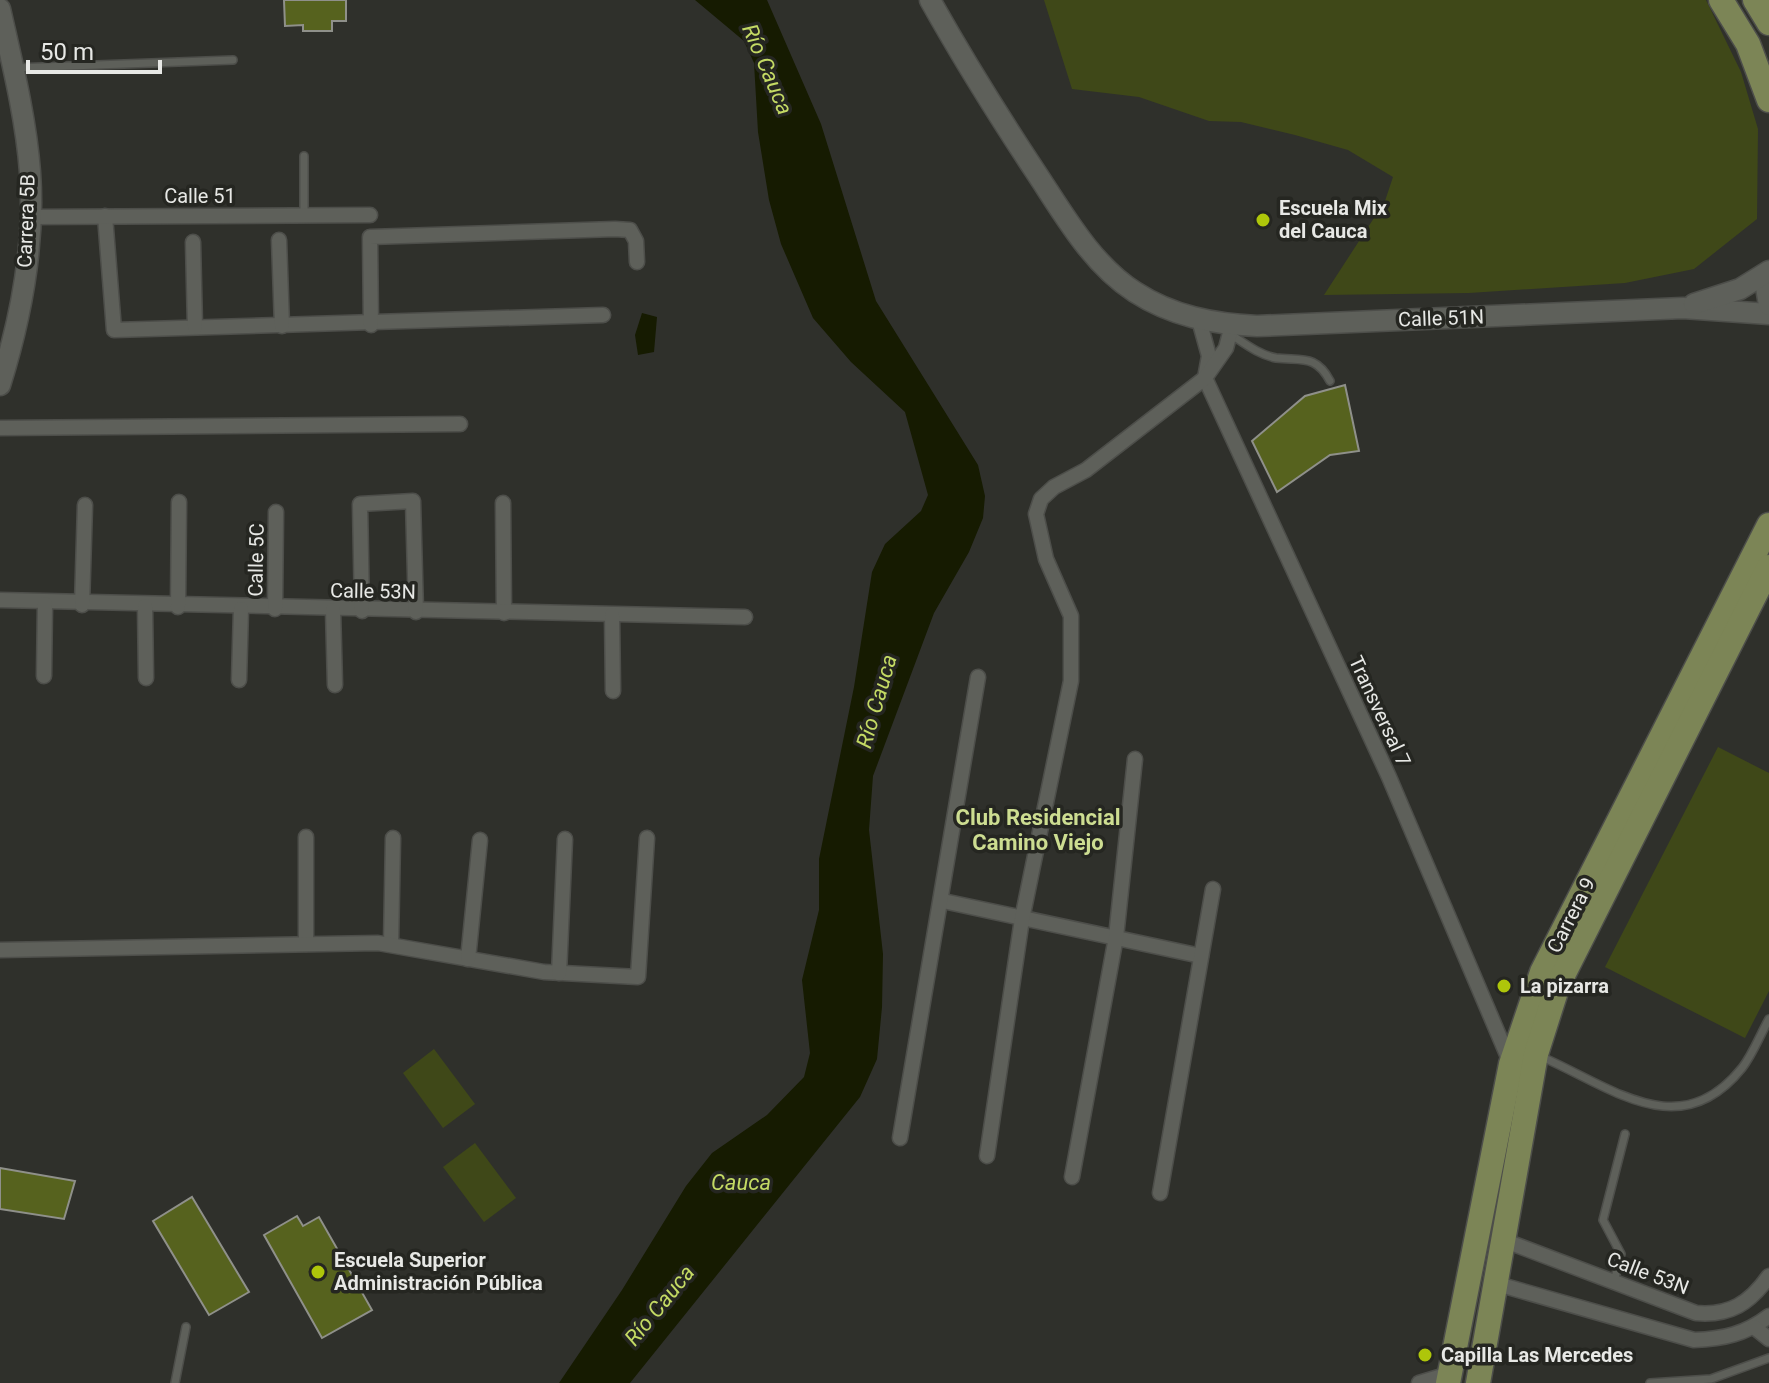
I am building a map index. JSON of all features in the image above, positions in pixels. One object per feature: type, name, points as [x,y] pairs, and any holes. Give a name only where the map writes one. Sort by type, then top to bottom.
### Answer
[{"type":"main road","name":"Calle 51N","points":[[930,0],[969,71],[1098,259],[1133,291],[1163,307],[1231,330],[1683,308],[1769,314]]},
{"type":"main road","points":[[1721,0],[1748,44],[1769,100]]},
{"type":"main road","points":[[1755,0],[1769,23]]},
{"type":"main road","name":"Carrera 5B","points":[[0,9],[30,171],[30,217],[16,324],[0,385]]},
{"type":"main road","name":"Calle 51N","points":[[1683,308],[1740,289],[1767,273]]},
{"type":"main road","points":[[1767,273],[1769,305]]},
{"type":"main road","name":"Carrera 9","points":[[1448,1378],[1511,1064],[1542,972],[1769,525]]},
{"type":"main road","name":"Carrera 9","points":[[1478,1383],[1536,1054],[1558,985],[1769,567]]},
{"type":"street","name":"Calle 51","points":[[30,217],[370,215]]},
{"type":"street","points":[[105,216],[114,330],[371,325],[603,315]]},
{"type":"street","points":[[371,325],[370,237],[630,230],[636,241],[637,262]]},
{"type":"street","points":[[279,240],[282,326]]},
{"type":"street","points":[[193,242],[195,327]]},
{"type":"street","points":[[1199,320],[1209,356],[1205,378]]},
{"type":"street","points":[[987,1156],[1022,919],[1071,681],[1071,616],[1046,559],[1036,514],[1041,499],[1054,487],[1086,470],[1205,378],[1217,365],[1231,330]]},
{"type":"street","name":"Transversal 7","points":[[1205,378],[1389,777],[1511,1064]]},
{"type":"street","points":[[0,428],[460,424]]},
{"type":"street","points":[[362,611],[360,504],[413,501],[416,612]]},
{"type":"street","points":[[178,607],[179,502]]},
{"type":"street","points":[[503,503],[504,613]]},
{"type":"street","points":[[82,605],[85,505]]},
{"type":"street","name":"Calle 5C","points":[[275,609],[276,512]]},
{"type":"street","name":"Calle 53N","points":[[0,600],[241,609],[745,617]]},
{"type":"street","points":[[44,676],[45,604]]},
{"type":"street","points":[[145,606],[146,678]]},
{"type":"street","points":[[239,680],[241,609]]},
{"type":"street","points":[[333,610],[335,685]]},
{"type":"street","points":[[612,615],[613,691]]},
{"type":"street","points":[[900,1138],[943,901],[978,677]]},
{"type":"street","points":[[1072,1177],[1116,937],[1135,759]]},
{"type":"street","points":[[306,837],[306,944]]},
{"type":"street","points":[[391,944],[393,838]]},
{"type":"street","points":[[0,950],[391,944],[559,973],[638,977],[647,838]]},
{"type":"street","points":[[559,973],[565,839]]},
{"type":"street","points":[[468,959],[480,840]]},
{"type":"street","points":[[1160,1193],[1213,889]]},
{"type":"street","points":[[943,901],[1201,956]]},
{"type":"street","name":"Calle 53N","points":[[1503,1240],[1696,1313],[1717,1315],[1737,1308],[1756,1294],[1769,1276]]},
{"type":"street","points":[[1494,1283],[1694,1340],[1726,1338],[1754,1327],[1769,1316]]},
{"type":"street","points":[[1754,1327],[1769,1339]]},
{"type":"street","points":[[1419,1383],[1448,1378]]},
{"type":"lane","points":[[13,68],[233,60]]},
{"type":"lane","points":[[304,156],[304,215]]},
{"type":"lane","points":[[1231,330],[1275,358],[1308,358],[1324,370],[1330,381]]},
{"type":"lane","points":[[1536,1054],[1655,1107],[1690,1108],[1718,1094],[1743,1067],[1769,1019]]},
{"type":"lane","points":[[1614,1282],[1621,1254],[1603,1220],[1625,1134]]},
{"type":"lane","points":[[175,1383],[186,1327]]},
{"type":"lane","points":[[1650,1383],[1711,1379],[1769,1358]]},
{"type":"green space","points":[[1044,0],[1706,0],[1741,72],[1758,129],[1757,219],[1694,269],[1625,283],[1469,293],[1324,295],[1385,201],[1393,177],[1348,150],[1295,135],[1241,122],[1209,121],[1139,97],[1072,89]]},
{"type":"green space","points":[[1718,747],[1769,773],[1769,991],[1745,1038],[1605,967]]},
{"type":"green space","points":[[434,1049],[475,1104],[443,1128],[403,1073]]},
{"type":"green space","points":[[475,1143],[516,1198],[484,1222],[443,1167]]},
{"type":"water","name":"Cauca","points":[[695,0],[767,0],[821,124],[876,301],[978,465],[985,496],[983,518],[969,552],[934,613],[873,776],[869,830],[883,954],[882,1007],[877,1059],[860,1097],[630,1383],[559,1383],[622,1290],[686,1186],[712,1153],[767,1115],[804,1077],[810,1053],[802,980],[819,910],[819,859],[854,687],[872,572],[885,544],[921,511],[928,495],[905,412],[851,362],[813,318],[781,244],[769,200],[758,132],[754,63],[744,41]]},
{"type":"water","points":[[642,313],[657,317],[654,352],[638,355],[635,335]]},
{"type":"building","points":[[284,0],[346,0],[346,21],[332,21],[332,31],[303,31],[303,25],[285,26]]},
{"type":"building","points":[[1345,385],[1359,451],[1330,455],[1277,492],[1252,441],[1305,396]]},
{"type":"building","points":[[0,1168],[75,1181],[64,1219],[0,1209]]},
{"type":"building","points":[[192,1197],[249,1292],[209,1315],[153,1221]]},
{"type":"building","name":"Escuela Superior Administración Pública","points":[[297,1216],[303,1226],[319,1217],[372,1310],[322,1338],[264,1235]]},
{"type":"place","name":"Escuela Mix del Cauca","points":[[1263,220]]},
{"type":"place","name":"La pizarra","points":[[1504,986]]},
{"type":"place","name":"Escuela Superior Administración Pública","points":[[318,1272]]},
{"type":"place","name":"Capilla Las Mercedes","points":[[1425,1355]]},
{"type":"district","name":"Club Residencial Camino Viejo","points":[[1038,830]]},
{"type":"water label","name":"Río Cauca","points":[[768,69]]},
{"type":"water label","name":"Río Cauca","points":[[876,701]]},
{"type":"water label","name":"Río Cauca","points":[[659,1305]]}]
